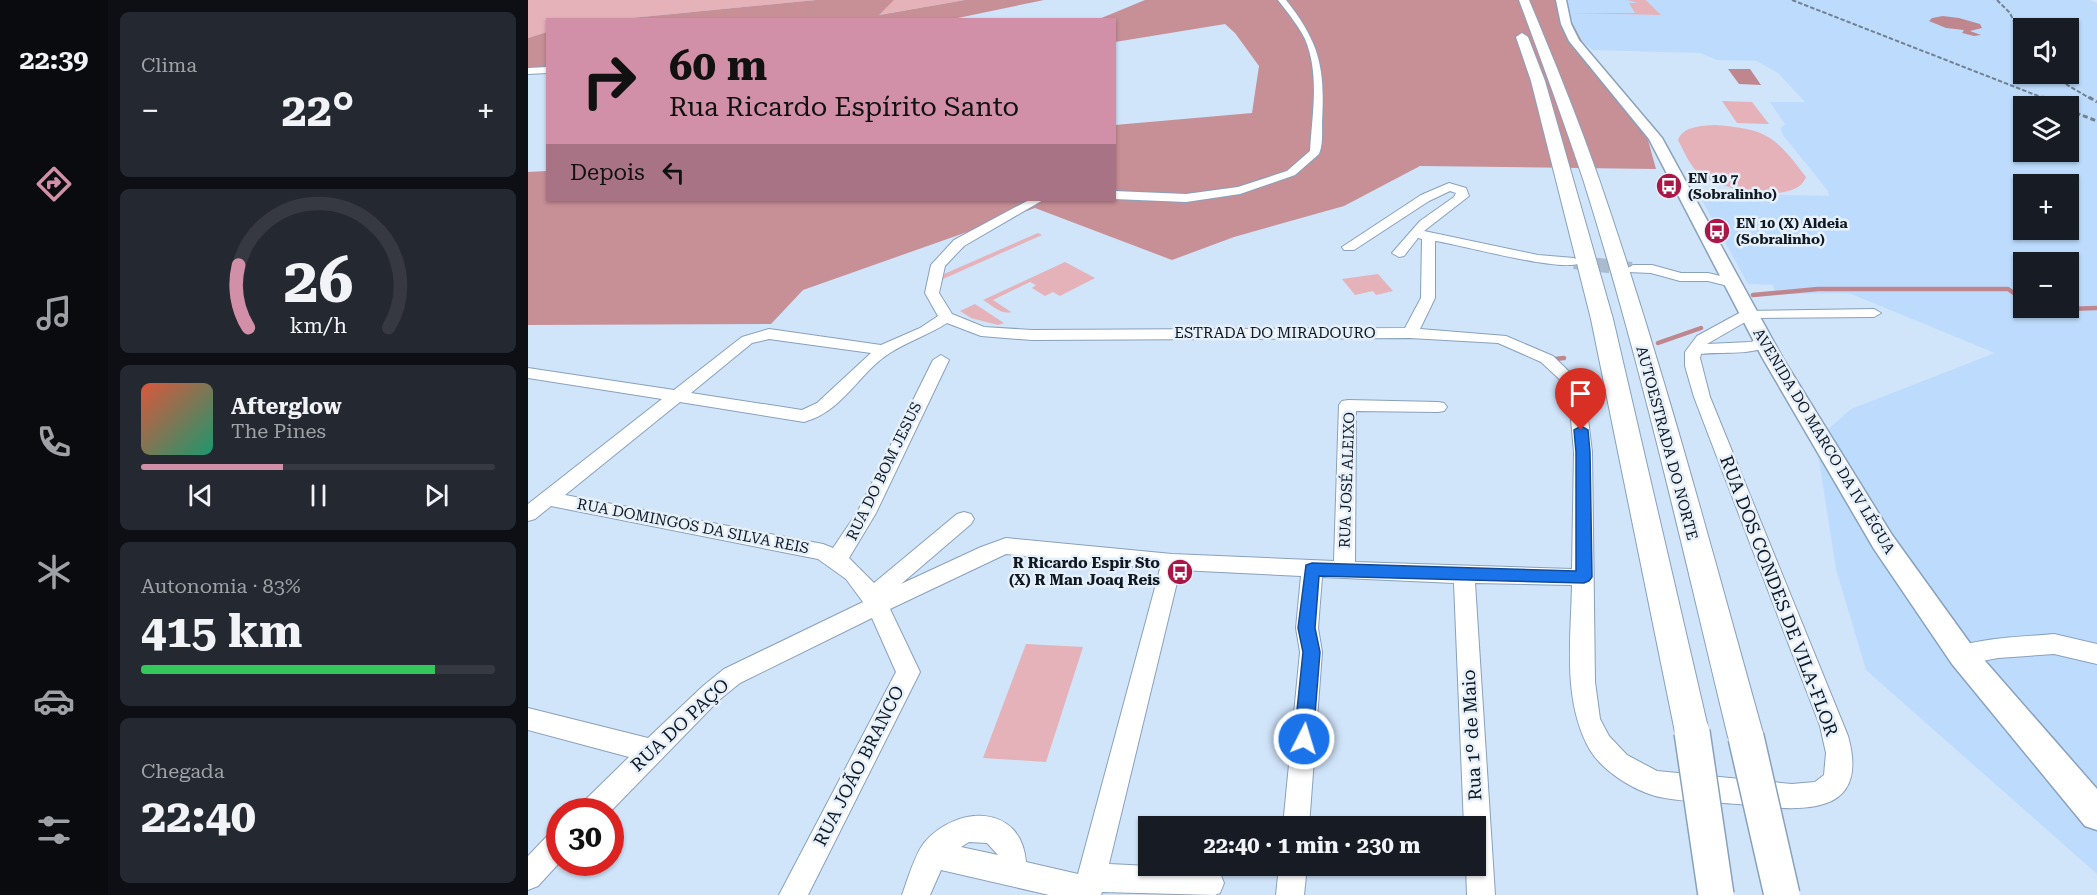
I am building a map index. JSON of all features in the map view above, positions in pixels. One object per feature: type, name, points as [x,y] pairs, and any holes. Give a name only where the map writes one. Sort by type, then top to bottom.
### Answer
[{"type":"highway","points":[[1508,0],[1538,81],[1602,319],[1692,732],[1716,895]]},
{"type":"highway","name":"AUTOESTRADA DO NORTE","points":[[1524,0],[1558,81],[1635,321],[1746,737],[1782,895]]},
{"type":"main road","name":"AVENIDA DO MARCO DA IV LÉGUA","points":[[1562,0],[1566,24],[1574,41],[1655,138],[1748,314],[1761,348],[1883,542],[1962,655],[2097,814]]},
{"type":"street","points":[[1116,195],[1186,198],[1240,190],[1291,174],[1315,152],[1319,91],[1312,47],[1298,20],[1282,0]]},
{"type":"street","points":[[528,71],[546,70]]},
{"type":"street","points":[[1348,247],[1385,226],[1425,198],[1452,187],[1462,191],[1463,196],[1413,233],[1399,253]]},
{"type":"street","points":[[528,373],[804,416],[823,407],[883,350],[925,331],[946,317],[932,293],[938,264],[959,243],[1035,201]]},
{"type":"street","points":[[1385,226],[1429,236],[1447,237],[1538,259],[1574,262]]},
{"type":"street","points":[[1410,333],[1428,298],[1429,236]]},
{"type":"street","points":[[1633,269],[1652,269],[1680,277],[1708,277],[1732,283]]},
{"type":"street","points":[[1693,350],[1703,340],[1738,323],[1748,314],[1874,313]]},
{"type":"street","name":"ESTRADA DO MIRADOURO","points":[[946,317],[981,331],[1032,335],[1410,333],[1501,339],[1547,359],[1576,386],[1583,452],[1584,577]]},
{"type":"street","points":[[528,514],[747,340],[769,334],[883,350]]},
{"type":"street","points":[[1713,335],[1736,335],[1761,348]]},
{"type":"street","points":[[1693,350],[1719,346],[1761,348]]},
{"type":"street","name":"RUA DOS CONDES DE VILA-FLOR","points":[[1584,577],[1582,682],[1588,720],[1600,744],[1618,763],[1654,783],[1792,798],[1820,794],[1836,781],[1839,752],[1787,607],[1745,508],[1706,406],[1691,360],[1693,350]]},
{"type":"street","name":"RUA DO BOM JESUS","points":[[837,559],[855,534],[924,390],[941,360]]},
{"type":"street","name":"RUA JOSÉ ALEIXO","points":[[1344,571],[1348,405],[1438,407]]},
{"type":"street","name":"RUA DOMINGOS DA SILVA REIS","points":[[547,498],[814,549],[837,559]]},
{"type":"street","points":[[874,601],[964,519]]},
{"type":"street","points":[[874,601],[1006,546],[1172,562],[1344,571],[1584,577]]},
{"type":"street","points":[[837,559],[867,589],[874,601]]},
{"type":"street","points":[[1089,887],[1172,562]]},
{"type":"street","points":[[1297,816],[1311,652],[1307,628],[1312,569]]},
{"type":"street","name":"Rua 1º de Maio","points":[[1464,575],[1481,895]]},
{"type":"street","name":"RUA DO PAÇO","points":[[605,798],[711,693],[732,676],[874,601]]},
{"type":"street","name":"RUA JOÃO BRANCO","points":[[793,895],[908,672],[874,601]]},
{"type":"street","points":[[1962,655],[1998,648],[2054,644],[2097,654]]},
{"type":"street","points":[[528,719],[652,751]]},
{"type":"street","points":[[916,895],[933,854],[1013,873],[1089,887],[1210,884]]},
{"type":"street","points":[[528,876],[546,857]]},
{"type":"street","points":[[1290,895],[1292,876]]},
{"type":"shaded area","points":[[528,0],[816,0],[631,18],[546,18],[546,32],[528,38]]},
{"type":"shaded area","points":[[816,0],[894,0],[879,15],[965,0],[1044,0],[958,18],[631,18]]},
{"type":"shaded area","points":[[894,0],[965,0],[878,15]]},
{"type":"shaded area","points":[[1145,0],[1560,0],[1583,43],[1645,129],[1656,169],[1420,166],[1344,206],[1234,237],[1172,260],[1035,208],[803,290],[771,324],[528,325],[528,172],[546,171],[546,201],[1116,201],[1116,125],[1252,113],[1259,66],[1235,33],[1225,24],[1116,42],[1116,18],[1101,18]]},
{"type":"shaded area","points":[[1560,0],[2090,0],[2097,3],[2097,874],[1866,670],[1836,569],[1816,440],[1851,409],[1995,353],[1849,293],[1776,294],[1773,285],[1748,284],[1698,193],[1829,196],[1828,191],[1783,135],[1781,128],[1785,124],[1770,102],[1805,102],[1778,73],[1757,61],[1717,60],[1700,53],[1593,50],[1583,43]]},
{"type":"shaded area","points":[[1627,0],[1646,0],[1661,15],[1571,13],[1635,13],[1629,3],[1638,3]]},
{"type":"shaded area","points":[[1943,16],[1980,24],[1982,28],[1970,31],[1981,35],[1962,33],[1964,30],[1946,28],[1929,21],[1932,18]]},
{"type":"shaded area","points":[[546,32],[546,72],[528,74],[528,38]]},
{"type":"shaded area","points":[[1728,69],[1750,69],[1761,85],[1739,84]]},
{"type":"shaded area","points":[[1722,101],[1752,102],[1769,124],[1737,123]]},
{"type":"shaded area","points":[[1715,125],[1747,129],[1768,137],[1786,152],[1806,177],[1799,186],[1788,191],[1773,193],[1740,190],[1701,175],[1690,163],[1678,140],[1680,135],[1688,129]]},
{"type":"shaded area","points":[[1038,233],[1042,235],[943,279],[944,274]]},
{"type":"shaded area","points":[[1065,262],[1095,278],[1060,296],[1053,292],[1045,296],[1032,288],[1036,285],[1030,282],[993,300],[1011,312],[1007,313],[983,300]]},
{"type":"shaded area","points":[[1378,274],[1393,291],[1376,295],[1373,291],[1355,295],[1342,279]]},
{"type":"shaded area","points":[[975,304],[1004,323],[998,325],[971,318],[960,311]]},
{"type":"shaded area","points":[[1026,644],[1083,647],[1046,762],[983,758]]},
{"type":"waterway","points":[[1753,295],[1818,289],[2008,289],[2013,292]]},
{"type":"waterway","points":[[2079,309],[2097,308]]},
{"type":"waterway","points":[[1658,343],[1701,328]]},
{"type":"waterway","points":[[1555,359],[1564,358]]},
{"type":"tunnel","points":[[1574,262],[1632,269]]},
{"type":"railway","points":[[1792,0],[2038,96]]},
{"type":"railway","points":[[1997,0],[2010,13],[2013,20]]},
{"type":"railway","points":[[2066,84],[2091,99]]},
{"type":"railway","points":[[2089,97],[2097,102]]},
{"type":"railway","points":[[2079,114],[2097,121]]},
{"type":"place","name":"EN 10 7 (Sobralinho)","points":[[1669,186]]},
{"type":"place","name":"EN 10 (X) Aldeia (Sobralinho)","points":[[1717,231]]},
{"type":"place","name":"R Ricardo Espir Sto (X) R Man Joaq Reis","points":[[1180,572]]},
{"type":"route","points":[[1304,739],[1311,652],[1307,628],[1312,569],[1584,577],[1581,430]]}]
